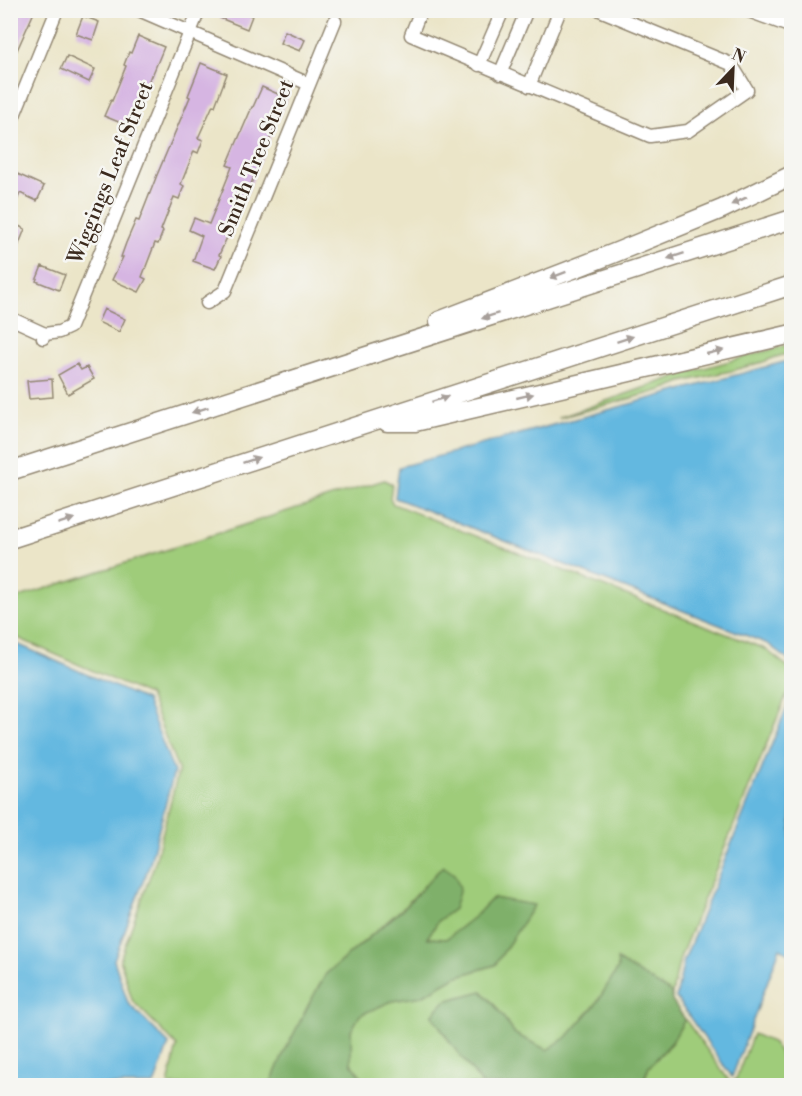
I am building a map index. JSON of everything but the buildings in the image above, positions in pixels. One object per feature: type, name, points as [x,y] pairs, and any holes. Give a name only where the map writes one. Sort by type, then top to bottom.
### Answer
[{"type":"highway","points":[[275,385],[612,254],[722,209],[792,175]]},
{"type":"highway","points":[[10,471],[792,219]]},
{"type":"highway","points":[[10,539],[792,285]]},
{"type":"highway","points":[[364,423],[416,422],[792,334]]},
{"type":"street","points":[[10,125],[57,10]]},
{"type":"street","points":[[139,10],[309,84]]},
{"type":"street","name":"Wiggings Leaf Street","points":[[10,318],[44,336],[70,327],[199,10]]},
{"type":"street","points":[[421,10],[411,35],[650,135],[688,131],[747,90],[731,64],[600,10]]},
{"type":"street","points":[[479,65],[503,10]]},
{"type":"street","points":[[500,74],[527,10]]},
{"type":"street","points":[[529,86],[560,10]]},
{"type":"street","points":[[746,10],[789,27]]},
{"type":"street","points":[[767,10],[789,27]]},
{"type":"street","name":"Smith Tree Street","points":[[207,303],[225,291],[335,21]]},
{"type":"green space","points":[[791,344],[791,353],[763,362],[682,382],[662,390],[558,418],[683,374]]},
{"type":"green space","points":[[384,480],[392,484],[390,498],[393,504],[765,649],[791,669],[791,684],[680,958],[672,994],[618,960],[619,968],[596,1004],[568,1036],[547,1050],[515,1034],[482,991],[445,1001],[432,1015],[483,1085],[368,1085],[351,1063],[351,1031],[360,1015],[392,1001],[422,996],[455,977],[495,965],[533,905],[493,898],[474,917],[446,939],[427,938],[439,920],[454,909],[443,866],[404,907],[326,974],[282,1057],[270,1085],[168,1085],[177,1046],[132,1000],[120,959],[155,862],[178,769],[148,695],[11,635],[10,600]]},
{"type":"green space","points":[[443,866],[454,874],[460,888],[454,909],[439,920],[427,938],[446,939],[474,917],[493,898],[534,905],[495,965],[455,977],[422,996],[392,1001],[360,1015],[351,1031],[351,1063],[368,1085],[270,1085],[282,1057],[326,974],[404,908]]},
{"type":"green space","points":[[617,960],[672,994],[672,1001],[685,1019],[672,1042],[649,1067],[641,1085],[483,1085],[432,1015],[445,1001],[482,991],[515,1034],[547,1050],[568,1036],[596,1004],[618,968]]},
{"type":"green space","points":[[685,1019],[730,1082],[736,1079],[753,1034],[772,1042],[780,1052],[787,1085],[642,1086],[649,1067],[672,1042]]},
{"type":"water","points":[[791,360],[791,662],[768,644],[395,498],[399,467]]},
{"type":"water","points":[[10,641],[146,700],[174,772],[150,863],[114,960],[128,1003],[169,1044],[154,1085],[11,1085]]},
{"type":"water","points":[[791,697],[791,954],[780,948],[732,1077],[676,998],[684,960]]}]
